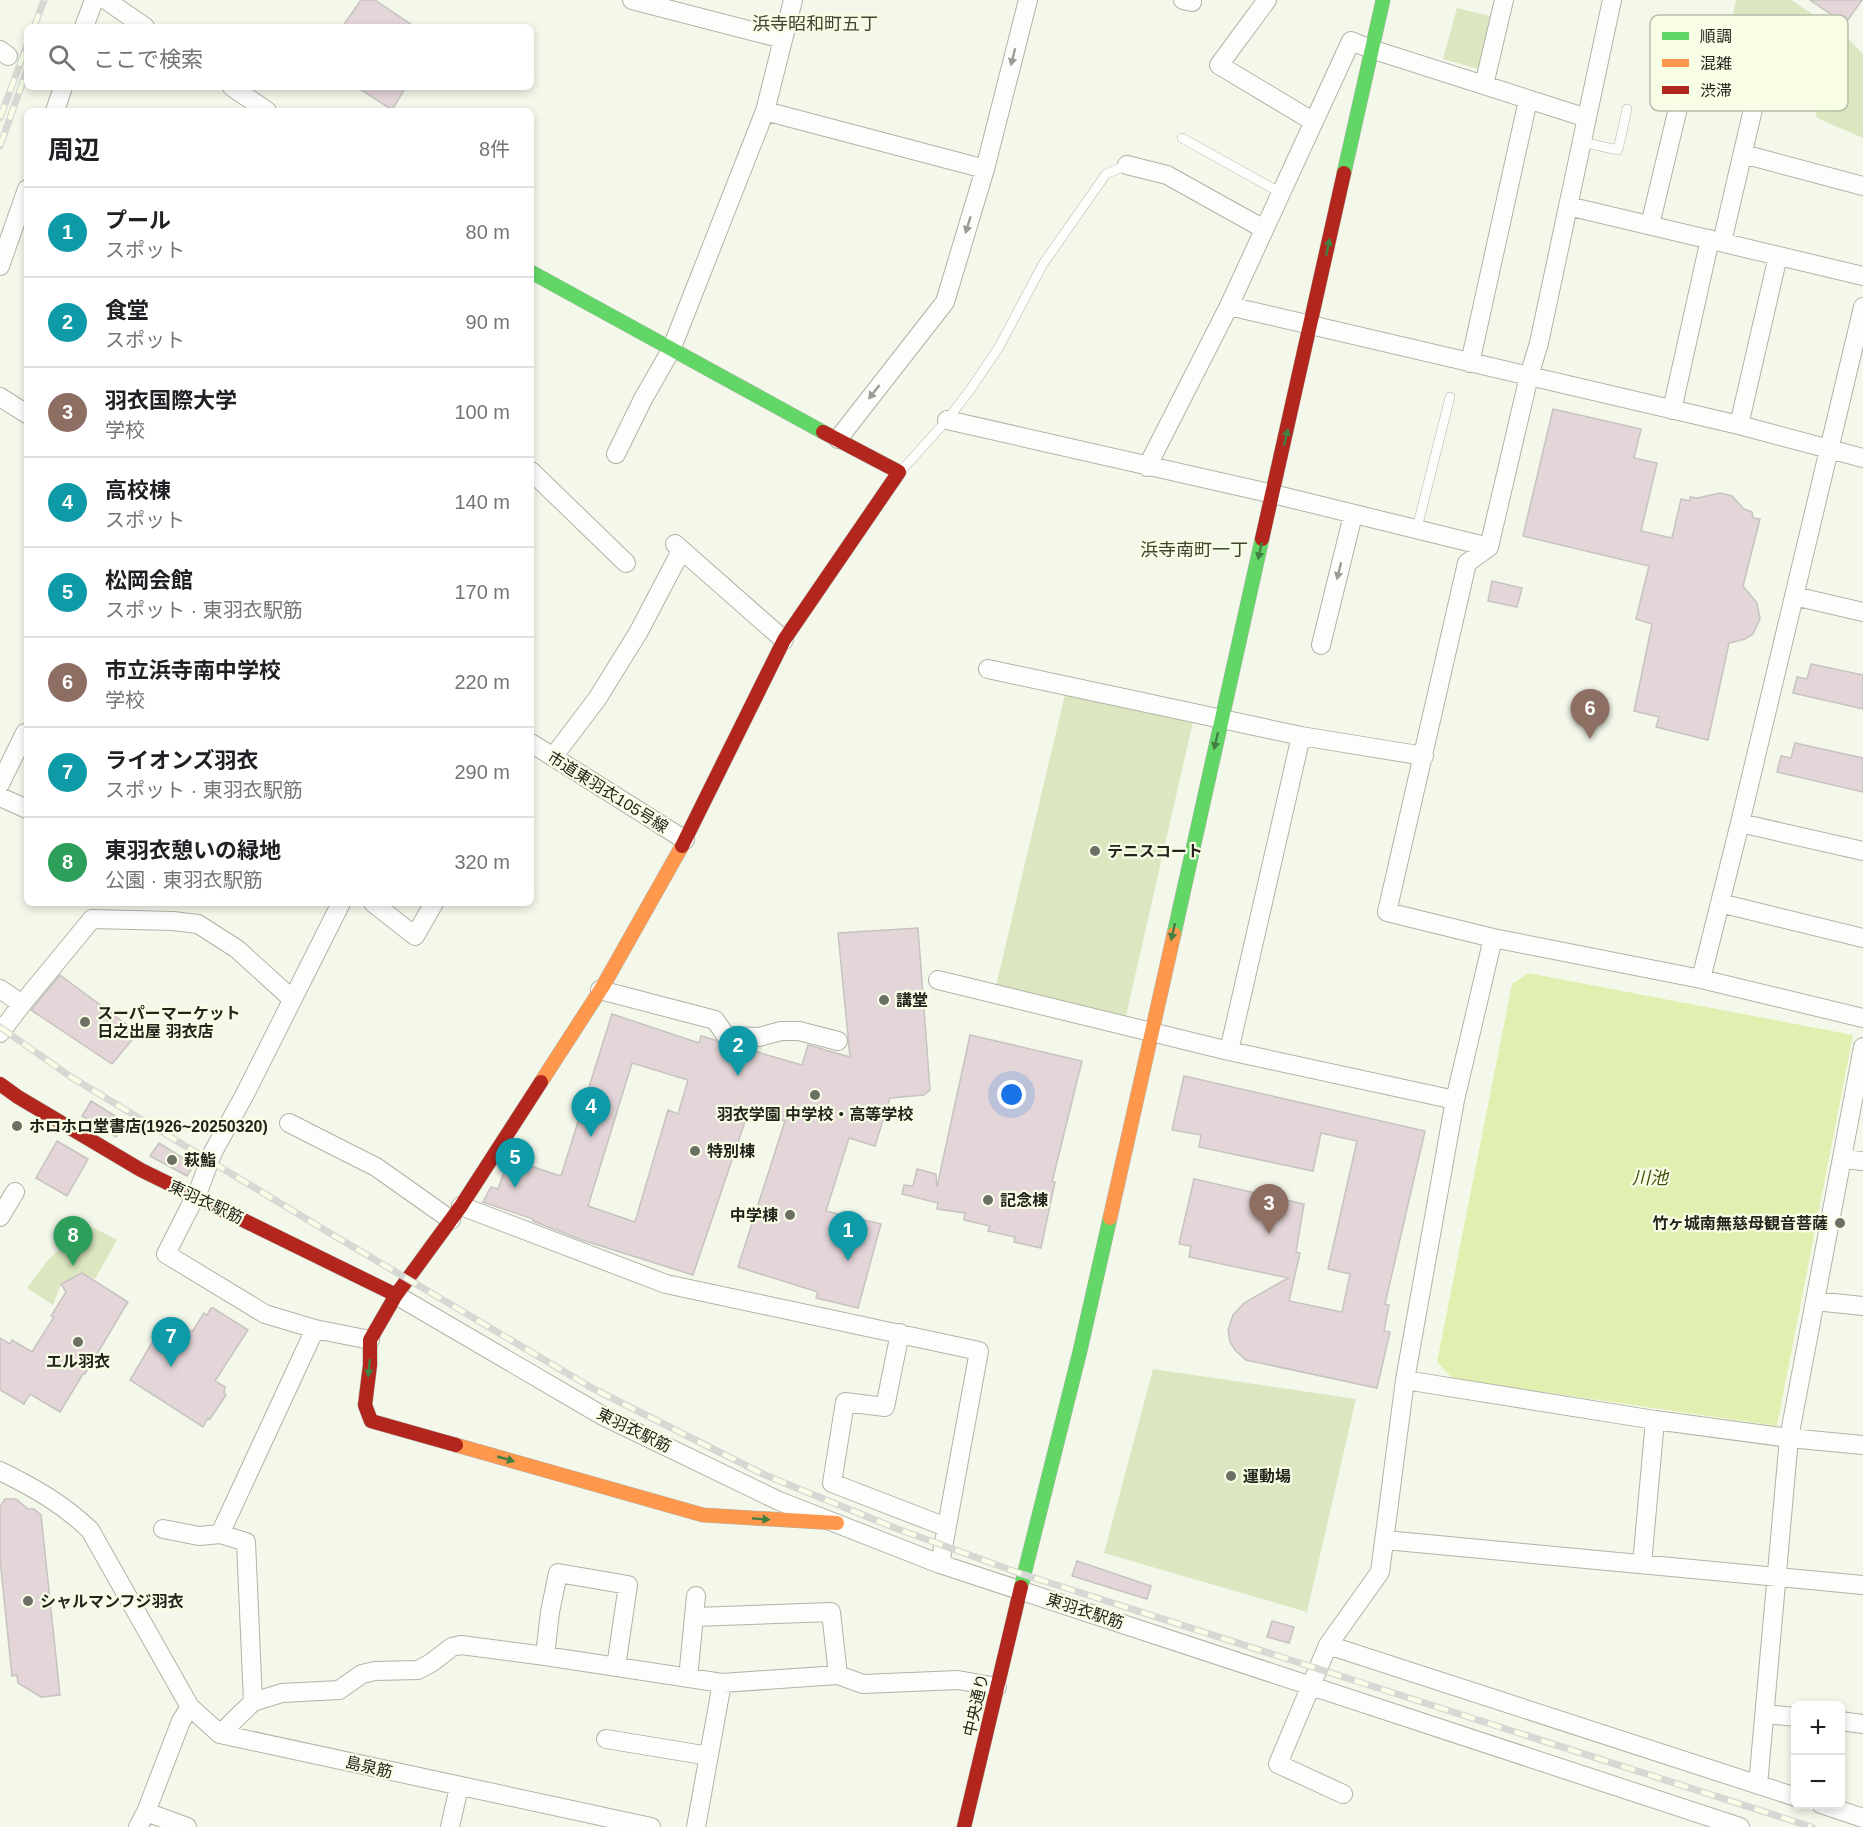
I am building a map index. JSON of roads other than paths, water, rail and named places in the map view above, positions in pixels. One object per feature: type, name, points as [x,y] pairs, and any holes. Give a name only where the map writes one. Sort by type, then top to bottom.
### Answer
[{"type":"street","points":[[85,24],[94,0]]},
{"type":"street","points":[[106,0],[141,24]]},
{"type":"street","points":[[635,0],[783,39]]},
{"type":"street","points":[[616,454],[643,399],[671,350],[765,111],[794,0]]},
{"type":"street","points":[[838,439],[945,302],[985,169],[1028,0]]},
{"type":"street","points":[[1267,0],[1219,65],[1314,122]]},
{"type":"street","name":"中央通り","points":[[964,1827],[1080,1351],[1383,0]]},
{"type":"street","points":[[1484,85],[1504,0]]},
{"type":"street","points":[[1612,0],[1539,343],[1529,376],[1489,547],[1467,563],[1387,912],[1493,938],[1701,979],[1863,1018]]},
{"type":"street","points":[[1147,467],[1229,306],[1351,41],[1371,50],[1587,118]]},
{"type":"street","points":[[56,108],[62,90]]},
{"type":"street","points":[[236,90],[263,108]]},
{"type":"street","points":[[1470,363],[1528,100]]},
{"type":"street","points":[[765,111],[985,169]]},
{"type":"street","points":[[1650,225],[1677,111]]},
{"type":"street","points":[[1672,410],[1716,241],[1743,154],[1753,111]]},
{"type":"street","points":[[1743,154],[1863,186]]},
{"type":"street","points":[[1127,165],[1167,175],[1264,229]]},
{"type":"street","points":[[0,266],[24,198]]},
{"type":"street","points":[[1568,206],[1863,276]]},
{"type":"street","points":[[1739,426],[1778,256]]},
{"type":"street","points":[[534,274],[899,472],[784,640],[685,840],[600,990],[456,1213],[396,1295],[370,1340],[370,1365],[365,1405],[371,1421],[703,1515],[837,1523]]},
{"type":"street","points":[[1229,306],[1739,426],[1863,458]]},
{"type":"street","points":[[1701,979],[1863,307]]},
{"type":"street","points":[[0,397],[24,412]]},
{"type":"street","points":[[947,420],[1273,494],[1489,547]]},
{"type":"street","points":[[534,474],[626,563]]},
{"type":"street","points":[[1321,645],[1353,514]]},
{"type":"street","points":[[553,757],[603,690],[638,633],[677,547],[784,640]]},
{"type":"street","points":[[1794,596],[1863,612]]},
{"type":"street","points":[[988,669],[1301,736],[1424,756]]},
{"type":"street","points":[[0,784],[24,735]]},
{"type":"street","points":[[1229,1051],[1301,736]]},
{"type":"street","name":"市道東羽衣105号線","points":[[534,745],[685,840]]},
{"type":"street","points":[[0,797],[24,808]]},
{"type":"street","points":[[1740,823],[1863,852]]},
{"type":"street","points":[[1720,903],[1863,938]]},
{"type":"street","points":[[339,906],[244,1096],[213,1152],[166,1254],[265,1314],[315,1329],[370,1340]]},
{"type":"street","points":[[377,906],[415,936],[432,906]]},
{"type":"street","points":[[0,1034],[92,919],[113,910],[198,924],[237,949],[292,999]]},
{"type":"street","points":[[1343,1794],[1278,1764],[1328,1645],[1380,1572],[1406,1380],[1455,1100],[1493,938]]},
{"type":"street","points":[[938,980],[1229,1051],[1455,1100]]},
{"type":"street","points":[[0,989],[22,1004]]},
{"type":"street","points":[[600,990],[715,1020],[726,1036],[759,1036],[782,1031],[800,1031],[838,1041]]},
{"type":"street","points":[[1758,1785],[1789,1438],[1863,1047]]},
{"type":"street","name":"東羽衣駅筋","points":[[0,1084],[141,1170],[193,1198],[230,1213],[396,1295],[603,1416],[779,1501],[940,1563],[1740,1827]]},
{"type":"street","points":[[289,1123],[376,1167],[456,1213],[666,1284],[979,1351],[940,1563]]},
{"type":"street","points":[[1842,1159],[1863,1161]]},
{"type":"street","points":[[0,1217],[15,1192]]},
{"type":"street","points":[[1815,1301],[1863,1306]]},
{"type":"street","points":[[220,1534],[315,1329]]},
{"type":"street","points":[[900,1334],[885,1407],[846,1402],[832,1483],[946,1527]]},
{"type":"street","points":[[1406,1380],[1655,1420],[1789,1438],[1863,1445]]},
{"type":"street","points":[[1642,1564],[1655,1420]]},
{"type":"street","name":"島泉筋","points":[[0,1471],[34,1488],[70,1512],[90,1530],[190,1707],[220,1734],[651,1827]]},
{"type":"street","points":[[162,1529],[198,1536],[220,1534],[246,1542],[253,1702]]},
{"type":"street","points":[[1385,1540],[1863,1586]]},
{"type":"street","points":[[545,1656],[550,1612],[558,1573],[628,1585],[616,1667]]},
{"type":"street","points":[[688,1678],[696,1596]]},
{"type":"street","points":[[695,1617],[831,1612],[838,1675]]},
{"type":"street","points":[[220,1734],[253,1702],[282,1693],[339,1690],[362,1674],[375,1671],[418,1670],[452,1647],[461,1645],[722,1683],[838,1675],[863,1684],[958,1680],[997,1687]]},
{"type":"street","points":[[1328,1645],[1791,1795]]},
{"type":"street","points":[[696,1827],[722,1683]]},
{"type":"street","points":[[187,1827],[142,1819],[181,1720],[190,1707]]},
{"type":"street","points":[[1765,1714],[1791,1717]]},
{"type":"street","points":[[1845,1722],[1863,1724]]},
{"type":"street","points":[[606,1739],[709,1756]]},
{"type":"street","points":[[450,1827],[459,1787]]},
{"type":"street","points":[[1836,1809],[1863,1818]]},
{"type":"lane","points":[[1582,142],[1618,150],[1627,109]]},
{"type":"lane","points":[[1182,138],[1281,193]]},
{"type":"lane","points":[[899,472],[947,420],[999,347],[1043,264],[1106,174],[1127,165]]},
{"type":"lane","points":[[1417,528],[1450,397]]},
{"type":"water","name":"川池","points":[[1528,973],[1853,1035],[1777,1426],[1453,1379],[1437,1362],[1512,984]]},
{"type":"railway","points":[[35,24],[44,0]]},
{"type":"railway","points":[[0,118],[24,53]]},
{"type":"railway","points":[[0,146],[24,78]]},
{"type":"railway","points":[[0,1027],[71,1077],[592,1388],[765,1475],[895,1528],[1019,1573],[1812,1827]]},
{"type":"place","name":"市立浜寺南中学校","points":[[1590,739]]},
{"type":"place","name":"テニスコート","points":[[1095,851]]},
{"type":"place","name":"講堂","points":[[884,1000]]},
{"type":"place","name":"スーパーマーケット 日之出屋 羽衣店","points":[[85,1022]]},
{"type":"place","name":"食堂","points":[[738,1076]]},
{"type":"place","name":"羽衣学園 中学校・高等学校","points":[[815,1095]]},
{"type":"place","name":"ホロホロ堂書店(1926~20250320)","points":[[17,1126]]},
{"type":"place","name":"高校棟","points":[[591,1137]]},
{"type":"place","name":"特別棟","points":[[695,1151]]},
{"type":"place","name":"萩鮨","points":[[172,1160]]},
{"type":"place","name":"松岡会館","points":[[515,1188]]},
{"type":"place","name":"記念棟","points":[[988,1200]]},
{"type":"place","name":"中学棟","points":[[790,1215]]},
{"type":"place","name":"竹ヶ城南無慈母観音菩薩","points":[[1840,1223]]},
{"type":"place","name":"羽衣国際大学","points":[[1269,1234]]},
{"type":"place","name":"プール","points":[[848,1261]]},
{"type":"place","name":"東羽衣憩いの緑地","points":[[73,1266]]},
{"type":"place","name":"エル羽衣","points":[[78,1342]]},
{"type":"place","name":"ライオンズ羽衣","points":[[171,1367]]},
{"type":"place","name":"運動場","points":[[1231,1476]]},
{"type":"place","name":"シャルマンフジ羽衣","points":[[28,1601]]},
{"type":"district","name":"浜寺昭和町五丁","points":[[815,24]]},
{"type":"district","name":"浜寺南町一丁","points":[[1194,550]]}]
